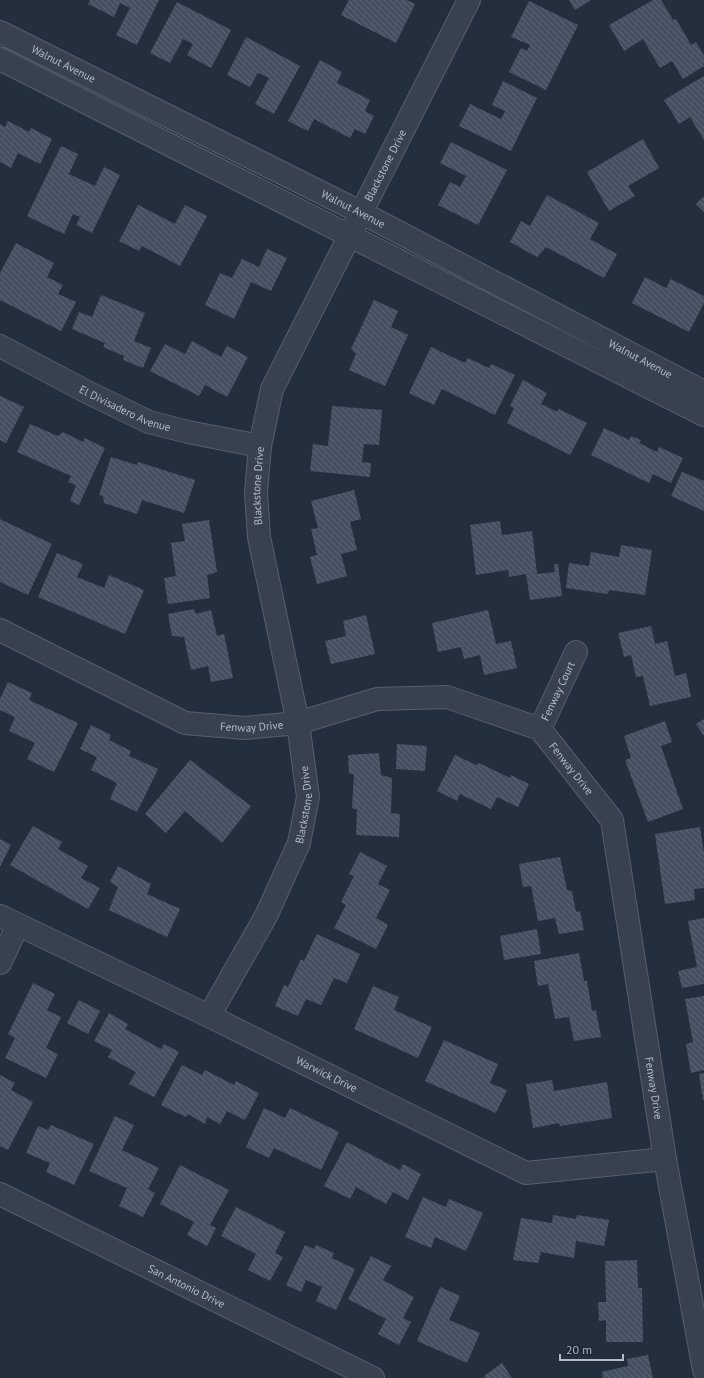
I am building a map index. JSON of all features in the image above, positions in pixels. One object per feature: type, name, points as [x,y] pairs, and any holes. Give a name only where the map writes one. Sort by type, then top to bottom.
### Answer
[{"type":"street","name":"Blackstone Drive","points":[[209,1016],[266,916],[299,843],[308,797],[298,723],[259,537],[256,492],[260,446],[272,389],[469,0]]},
{"type":"street","name":"Walnut Avenue","points":[[0,32],[362,213],[704,392]]},
{"type":"street","name":"Walnut Avenue","points":[[0,59],[351,235],[704,415]]},
{"type":"street","name":"El Divisadero Avenue","points":[[0,346],[91,394],[149,422],[188,432],[260,446]]},
{"type":"street","name":"Fenway Drive","points":[[0,630],[186,723],[245,728],[298,723],[377,699],[447,698],[540,729],[612,820],[665,1159],[704,1370]]},
{"type":"street","name":"Fenway Court","points":[[540,729],[576,652]]},
{"type":"street","name":"Warwick Drive","points":[[9,920],[209,1016],[526,1173],[665,1159]]},
{"type":"street","points":[[0,963],[9,920]]},
{"type":"street","name":"San Antonio Drive","points":[[0,1194],[373,1378]]},
{"type":"building","points":[[90,0],[159,0],[137,45],[116,35],[130,8],[120,3],[114,17],[88,4]]},
{"type":"building","points":[[349,0],[407,0],[415,4],[396,43],[341,15]]},
{"type":"building","points":[[569,0],[591,0],[575,10]]},
{"type":"building","points":[[653,0],[661,0],[673,20],[676,19],[691,45],[696,42],[704,56],[704,66],[683,79],[672,61],[660,68],[643,39],[624,51],[609,25]]},
{"type":"building","points":[[529,1],[578,25],[546,90],[509,72],[521,48],[527,51],[530,45],[511,37]]},
{"type":"building","points":[[177,2],[231,30],[211,68],[187,55],[193,44],[183,39],[170,63],[150,53]]},
{"type":"building","points":[[246,37],[300,66],[274,114],[255,104],[269,78],[258,73],[250,87],[227,75]]},
{"type":"building","points":[[320,60],[342,72],[337,83],[370,100],[365,111],[374,116],[365,134],[355,129],[350,138],[314,119],[308,131],[288,121]]},
{"type":"building","points":[[704,76],[704,140],[690,117],[679,124],[664,100]]},
{"type":"building","points":[[503,81],[537,98],[511,151],[459,126],[470,104],[501,119],[505,111],[492,105]]},
{"type":"building","points":[[8,121],[29,132],[31,128],[52,139],[40,164],[18,153],[11,168],[0,162],[0,124],[5,127]]},
{"type":"building","points":[[643,139],[659,168],[628,186],[635,196],[609,211],[587,172]]},
{"type":"building","points":[[451,142],[507,170],[478,225],[438,205],[450,182],[460,187],[466,176],[440,163]]},
{"type":"building","points":[[61,146],[78,154],[69,174],[95,186],[104,167],[120,175],[92,233],[76,225],[80,217],[73,214],[64,234],[27,216]]},
{"type":"building","points":[[547,195],[599,223],[590,239],[617,254],[604,278],[546,247],[537,257],[510,242],[521,221],[530,226]]},
{"type":"building","points":[[704,196],[704,212],[696,204]]},
{"type":"building","points":[[138,205],[175,224],[185,205],[207,216],[180,266],[142,246],[139,251],[119,241]]},
{"type":"building","points":[[16,243],[54,263],[47,277],[63,285],[58,294],[76,302],[61,331],[0,300],[0,273]]},
{"type":"building","points":[[267,249],[287,258],[271,291],[251,282],[234,319],[205,305],[220,273],[232,278],[242,259],[259,267]]},
{"type":"building","points":[[645,277],[666,288],[671,279],[704,296],[704,303],[689,332],[632,303]]},
{"type":"building","points":[[101,295],[145,313],[134,341],[151,348],[143,368],[123,360],[124,356],[103,347],[105,343],[72,329],[79,312],[92,317]]},
{"type":"building","points":[[374,300],[398,311],[391,327],[408,335],[385,386],[349,370],[356,354],[351,349]]},
{"type":"building","points":[[192,341],[221,357],[227,346],[248,357],[227,397],[205,385],[199,396],[150,371],[165,344],[185,354]]},
{"type":"building","points":[[431,347],[465,363],[468,358],[489,368],[491,364],[515,375],[495,415],[442,389],[434,405],[409,393]]},
{"type":"building","points":[[523,380],[547,393],[541,404],[557,412],[559,409],[587,423],[570,455],[507,423],[514,408],[510,406]]},
{"type":"building","points":[[0,396],[24,407],[6,443],[0,440]]},
{"type":"building","points":[[332,406],[382,410],[379,445],[364,444],[362,462],[371,463],[370,477],[310,471],[313,444],[328,446]]},
{"type":"building","points":[[30,424],[58,436],[63,432],[83,442],[85,438],[105,448],[79,505],[70,501],[76,485],[68,482],[71,476],[17,452]]},
{"type":"building","points":[[604,428],[629,440],[631,436],[641,440],[639,443],[657,452],[659,447],[683,458],[671,483],[653,474],[649,483],[591,455]]},
{"type":"building","points":[[111,457],[137,465],[138,462],[195,480],[184,513],[142,500],[137,514],[104,503],[103,496],[99,495]]},
{"type":"building","points":[[682,472],[704,481],[704,511],[671,496]]},
{"type":"building","points":[[354,490],[361,519],[350,522],[357,550],[341,554],[347,576],[317,584],[310,557],[317,555],[311,529],[318,528],[311,501]]},
{"type":"building","points":[[0,519],[52,544],[28,595],[0,582]]},
{"type":"building","points":[[209,520],[217,572],[207,575],[210,598],[168,604],[164,578],[176,576],[171,543],[185,541],[182,524]]},
{"type":"building","points":[[500,521],[502,535],[532,531],[537,574],[555,572],[554,564],[558,564],[562,596],[530,600],[526,574],[509,577],[508,570],[476,575],[470,525]]},
{"type":"building","points":[[621,545],[652,550],[645,595],[609,590],[608,594],[566,588],[569,563],[589,566],[591,552],[619,557]]},
{"type":"building","points":[[57,553],[83,564],[77,577],[104,588],[109,575],[144,590],[125,634],[38,597]]},
{"type":"building","points":[[194,609],[196,614],[211,610],[217,636],[224,634],[233,678],[211,682],[208,666],[191,670],[184,637],[172,636],[168,614]]},
{"type":"building","points":[[488,610],[496,644],[511,641],[517,668],[484,675],[480,655],[464,659],[461,647],[438,652],[432,623]]},
{"type":"building","points":[[366,615],[375,654],[331,664],[325,641],[346,636],[343,621]]},
{"type":"building","points":[[651,626],[655,644],[667,641],[675,676],[686,673],[691,697],[650,706],[643,676],[636,677],[631,655],[624,657],[618,633]]},
{"type":"building","points":[[8,682],[32,693],[29,700],[78,723],[54,772],[27,759],[35,743],[9,731],[15,717],[0,710],[0,699]]},
{"type":"building","points":[[704,719],[704,736],[696,724]]},
{"type":"building","points":[[665,721],[672,742],[661,746],[683,809],[648,822],[625,760],[631,758],[624,736]]},
{"type":"building","points":[[91,725],[111,735],[109,740],[131,751],[129,756],[158,769],[137,812],[110,799],[117,783],[91,770],[97,757],[80,749]]},
{"type":"building","points":[[397,744],[427,746],[425,771],[396,769]]},
{"type":"building","points":[[379,753],[381,775],[392,778],[391,813],[400,814],[399,837],[356,835],[357,810],[352,808],[354,775],[349,773],[348,755]]},
{"type":"building","points":[[455,755],[476,765],[479,763],[510,778],[511,775],[529,784],[518,807],[497,797],[491,809],[460,794],[457,801],[437,791]]},
{"type":"building","points":[[190,760],[251,806],[222,843],[185,811],[166,833],[145,814]]},
{"type":"building","points":[[33,826],[62,842],[58,849],[88,866],[81,878],[100,888],[88,909],[10,865]]},
{"type":"building","points":[[700,827],[704,853],[704,888],[694,889],[695,900],[665,904],[655,834]]},
{"type":"building","points":[[0,839],[11,845],[0,867]]},
{"type":"building","points":[[360,852],[387,866],[378,884],[390,890],[376,918],[388,925],[376,949],[334,928],[346,905],[341,902],[354,876],[349,874]]},
{"type":"building","points":[[560,857],[567,890],[572,891],[576,912],[580,911],[584,930],[559,934],[555,918],[538,921],[531,886],[523,887],[519,864]]},
{"type":"building","points":[[118,866],[151,884],[147,894],[180,909],[167,937],[109,910],[118,887],[110,882]]},
{"type":"building","points":[[704,918],[704,984],[682,988],[678,971],[697,967],[688,921]]},
{"type":"building","points":[[537,929],[541,954],[504,960],[500,936]]},
{"type":"building","points":[[317,934],[360,954],[347,983],[334,978],[321,1005],[306,999],[298,1016],[275,1006],[284,985],[288,987],[301,959],[304,961]]},
{"type":"building","points":[[579,953],[584,981],[587,981],[592,1011],[596,1010],[601,1037],[574,1041],[569,1017],[555,1019],[548,984],[538,986],[534,961]]},
{"type":"building","points":[[33,983],[55,994],[47,1010],[61,1017],[46,1048],[58,1054],[46,1078],[5,1058],[15,1038],[8,1034]]},
{"type":"building","points":[[373,986],[399,997],[394,1010],[432,1027],[418,1058],[354,1029]]},
{"type":"building","points":[[704,996],[704,1070],[691,1073],[686,1044],[693,1042],[685,999]]},
{"type":"building","points":[[79,1000],[100,1011],[88,1034],[67,1023]]},
{"type":"building","points":[[109,1013],[128,1024],[125,1029],[161,1049],[164,1044],[179,1052],[154,1097],[129,1084],[136,1072],[108,1057],[112,1050],[94,1041]]},
{"type":"building","points":[[444,1040],[498,1064],[490,1083],[507,1090],[496,1113],[425,1081]]},
{"type":"building","points":[[182,1065],[202,1075],[205,1070],[234,1085],[236,1081],[259,1093],[245,1120],[227,1111],[220,1124],[207,1117],[205,1124],[188,1114],[186,1117],[161,1105]]},
{"type":"building","points":[[704,1073],[704,1100],[703,1100],[699,1074]]},
{"type":"building","points":[[0,1075],[15,1083],[11,1090],[33,1102],[8,1150],[0,1146]]},
{"type":"building","points":[[552,1080],[554,1091],[607,1082],[612,1118],[560,1126],[559,1123],[533,1128],[526,1084]]},
{"type":"building","points":[[264,1108],[285,1118],[290,1108],[339,1132],[321,1170],[274,1148],[269,1158],[246,1147]]},
{"type":"building","points":[[115,1116],[134,1125],[122,1150],[159,1168],[148,1189],[155,1193],[143,1217],[119,1206],[127,1188],[89,1171]]},
{"type":"building","points":[[51,1125],[94,1144],[74,1185],[46,1172],[50,1163],[26,1153],[38,1126],[48,1130]]},
{"type":"building","points":[[347,1142],[400,1170],[403,1164],[421,1174],[408,1200],[393,1192],[386,1204],[356,1187],[350,1199],[324,1186]]},
{"type":"building","points":[[180,1165],[229,1190],[210,1225],[216,1228],[207,1246],[187,1235],[194,1222],[160,1204]]},
{"type":"building","points":[[423,1197],[446,1207],[449,1199],[483,1213],[466,1251],[435,1237],[431,1248],[405,1237]]},
{"type":"building","points":[[236,1207],[285,1232],[275,1253],[283,1257],[270,1281],[248,1270],[256,1254],[221,1236]]},
{"type":"building","points":[[553,1215],[576,1219],[577,1215],[609,1220],[604,1246],[576,1241],[574,1258],[541,1252],[538,1263],[513,1260],[521,1218],[552,1223]]},
{"type":"building","points":[[305,1245],[314,1249],[316,1245],[334,1253],[332,1258],[355,1269],[336,1310],[316,1301],[322,1287],[306,1280],[301,1292],[286,1285]]},
{"type":"building","points":[[371,1256],[391,1266],[383,1280],[414,1297],[403,1318],[411,1322],[399,1345],[378,1334],[386,1319],[348,1299]]},
{"type":"building","points":[[637,1260],[638,1288],[642,1288],[643,1342],[606,1342],[606,1320],[599,1321],[598,1302],[606,1302],[605,1261]]},
{"type":"building","points":[[440,1287],[460,1296],[449,1320],[480,1333],[467,1363],[417,1341]]},
{"type":"building","points":[[648,1355],[653,1378],[603,1378],[602,1372],[628,1366],[627,1359]]},
{"type":"building","points":[[502,1363],[512,1378],[485,1378],[484,1376]]}]
